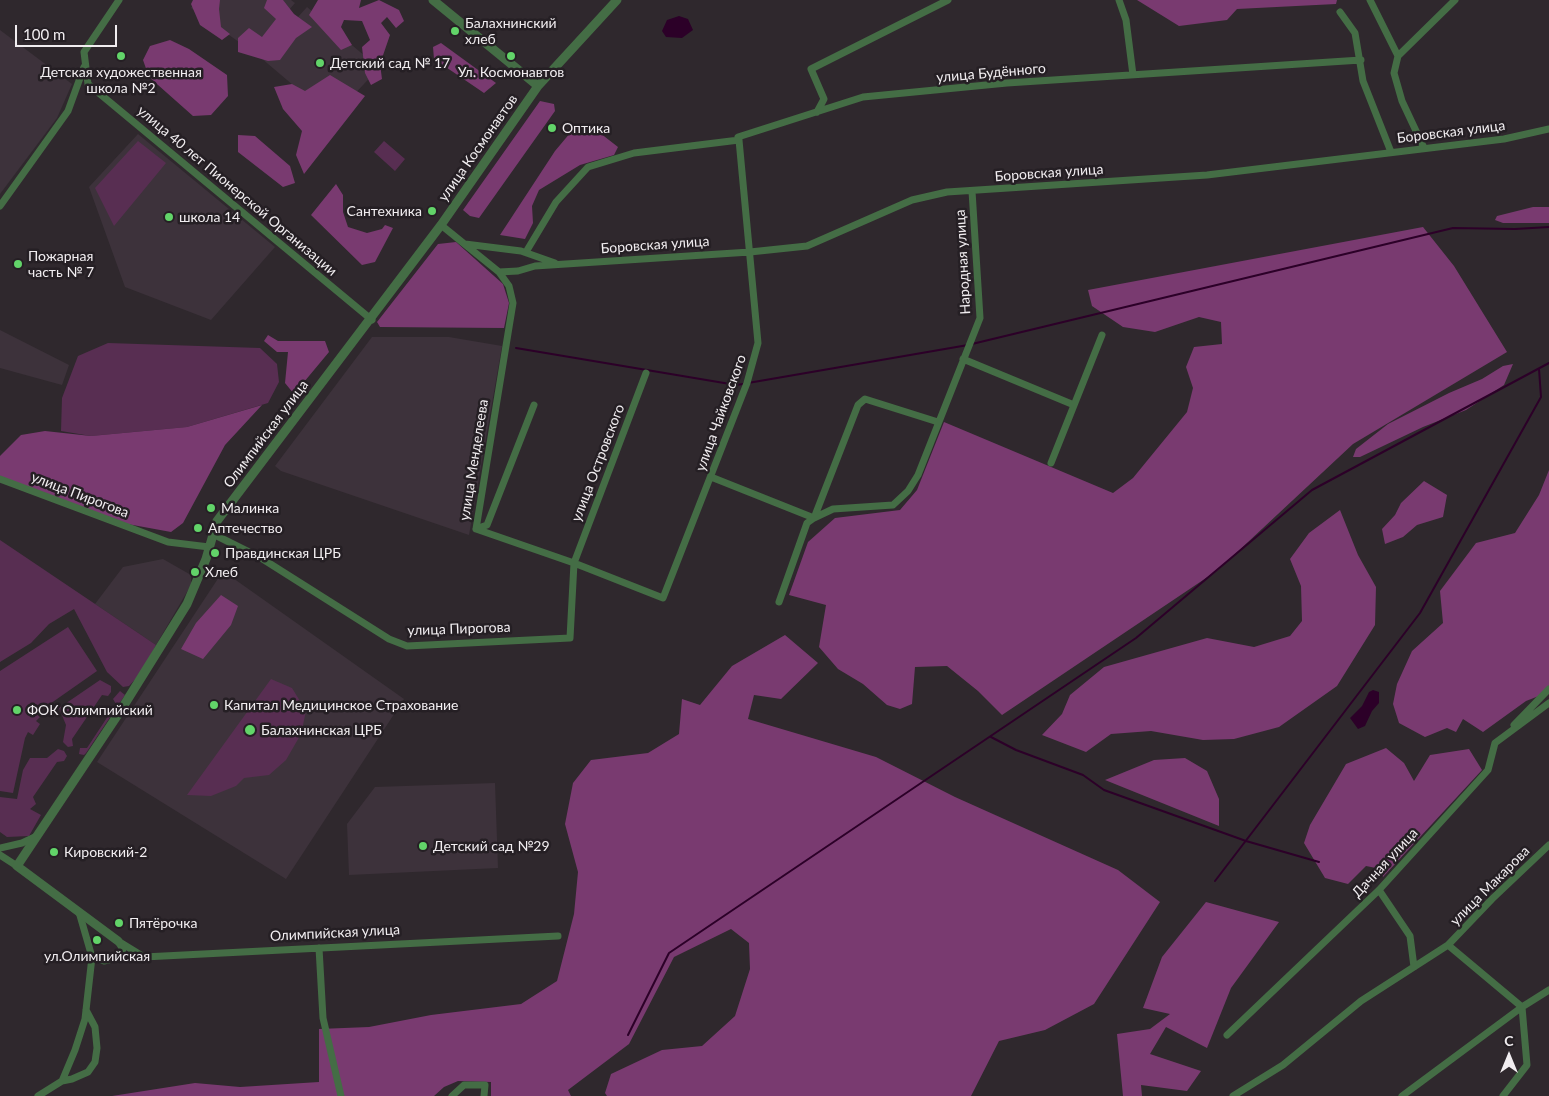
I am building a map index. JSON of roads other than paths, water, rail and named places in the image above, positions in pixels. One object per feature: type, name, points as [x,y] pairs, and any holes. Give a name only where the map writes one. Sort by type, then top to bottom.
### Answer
[{"type":"street","points":[[0,206],[68,111],[84,66],[84,52],[119,0]]},
{"type":"street","points":[[433,0],[538,86]]},
{"type":"street","name":"улица Космонавтов","points":[[372,320],[538,86],[617,0]]},
{"type":"street","points":[[817,112],[824,99],[811,69],[948,0]]},
{"type":"street","points":[[1119,0],[1126,20],[1133,75]]},
{"type":"street","points":[[1370,0],[1398,56]]},
{"type":"street","points":[[1424,148],[1402,101],[1394,73],[1398,56],[1455,0]]},
{"type":"street","points":[[1340,12],[1355,34],[1363,81],[1391,152]]},
{"type":"street","name":"улица Будённого","points":[[526,252],[556,202],[588,168],[634,153],[739,140],[738,137],[863,97],[1007,83],[1360,60]]},
{"type":"street","name":"улица 40 лет Пионерской Организации","points":[[84,66],[88,84],[372,320]]},
{"type":"street","name":"Боровская улица","points":[[499,272],[518,271],[535,266],[558,264],[750,252],[807,246],[912,200],[947,192],[1207,175],[1504,139],[1549,129]]},
{"type":"street","name":"улица Чайковского","points":[[574,563],[663,598],[748,383],[758,343],[739,140]]},
{"type":"street","name":"Народная улица","points":[[814,518],[833,509],[893,504],[908,491],[918,475],[980,318],[972,190]]},
{"type":"street","points":[[441,225],[499,272]]},
{"type":"street","name":"Боровская улица","points":[[464,244],[486,245],[526,252],[558,264]]},
{"type":"street","points":[[509,286],[518,271]]},
{"type":"street","name":"улица Менделеева","points":[[499,272],[509,286],[513,303],[476,529],[487,525],[534,405]]},
{"type":"street","name":"Олимпийская улица","points":[[372,320],[217,521],[187,604],[121,710],[17,866],[118,941],[144,957],[558,936]]},
{"type":"street","points":[[1052,463],[1102,335]]},
{"type":"street","points":[[963,359],[1074,405]]},
{"type":"street","name":"улица Островского","points":[[574,563],[646,373]]},
{"type":"street","points":[[778,602],[807,522],[814,518],[858,405],[865,399],[938,422]]},
{"type":"street","points":[[711,477],[814,518]]},
{"type":"street","name":"улица Пирогова","points":[[0,479],[168,542],[209,547]]},
{"type":"street","points":[[476,529],[574,563]]},
{"type":"street","name":"улица Пирогова","points":[[213,534],[261,558],[389,639],[408,646],[570,638],[574,563]]},
{"type":"street","points":[[1495,744],[1549,689]]},
{"type":"street","points":[[1495,744],[1549,703]]},
{"type":"street","name":"Дачная улица","points":[[1227,1035],[1379,890],[1488,770],[1495,744]]},
{"type":"street","points":[[0,848],[22,843],[38,836]]},
{"type":"street","name":"улица Макарова","points":[[1232,1096],[1284,1065],[1361,1002],[1448,945],[1492,899],[1549,845]]},
{"type":"street","points":[[0,855],[17,866]]},
{"type":"street","points":[[1379,890],[1410,936],[1414,966]]},
{"type":"street","points":[[62,1080],[75,1050],[86,1010],[92,957],[78,911]]},
{"type":"street","points":[[92,957],[104,961],[120,957],[123,949],[118,941]]},
{"type":"street","points":[[1448,945],[1522,1007],[1527,1065],[1502,1094],[1503,1096]]},
{"type":"street","points":[[318,948],[323,1018],[341,1096]]},
{"type":"street","points":[[1402,1096],[1522,1007],[1549,990]]},
{"type":"street","points":[[38,1096],[62,1080],[72,1079],[88,1072],[95,1062],[97,1048],[95,1027],[86,1010]]},
{"type":"street","points":[[452,1096],[464,1084],[486,1085],[484,1096]]},
{"type":"waterway","points":[[972,344],[1453,228],[1515,229],[1549,227]]},
{"type":"waterway","points":[[748,383],[968,345]]},
{"type":"waterway","points":[[516,348],[736,385],[743,384]]},
{"type":"waterway","points":[[628,1035],[669,953],[1136,638],[1312,490],[1549,363]]},
{"type":"waterway","points":[[1215,881],[1420,613],[1541,397],[1539,369]]},
{"type":"waterway","points":[[991,737],[1016,750],[1083,775],[1104,790],[1246,841],[1319,862]]},
{"type":"place","name":"Балахнинский хлеб","points":[[455,31]]},
{"type":"place","name":"Детская художественная школа №2","points":[[121,56]]},
{"type":"place","name":"Ул. Космонавтов","points":[[511,56]]},
{"type":"place","name":"Детский сад № 17","points":[[320,63]]},
{"type":"place","name":"Оптика","points":[[552,128]]},
{"type":"place","name":"Сантехника","points":[[432,211]]},
{"type":"place","name":"школа 14","points":[[169,217]]},
{"type":"place","name":"Пожарная часть № 7","points":[[18,264]]},
{"type":"place","name":"Малинка","points":[[211,508]]},
{"type":"place","name":"Аптечество","points":[[198,528]]},
{"type":"place","name":"Правдинская ЦРБ","points":[[215,553]]},
{"type":"place","name":"Хлеб","points":[[195,572]]},
{"type":"place","name":"Капитал Медицинское Страхование","points":[[214,705]]},
{"type":"place","name":"ФОК Олимпийский","points":[[17,710]]},
{"type":"place","name":"Балахнинская ЦРБ","points":[[250,730]]},
{"type":"place","name":"Детский сад №29","points":[[423,846]]},
{"type":"place","name":"Кировский-2","points":[[54,852]]},
{"type":"place","name":"Пятёрочка","points":[[119,923]]},
{"type":"place","name":"ул.Олимпийская","points":[[97,940]]}]
